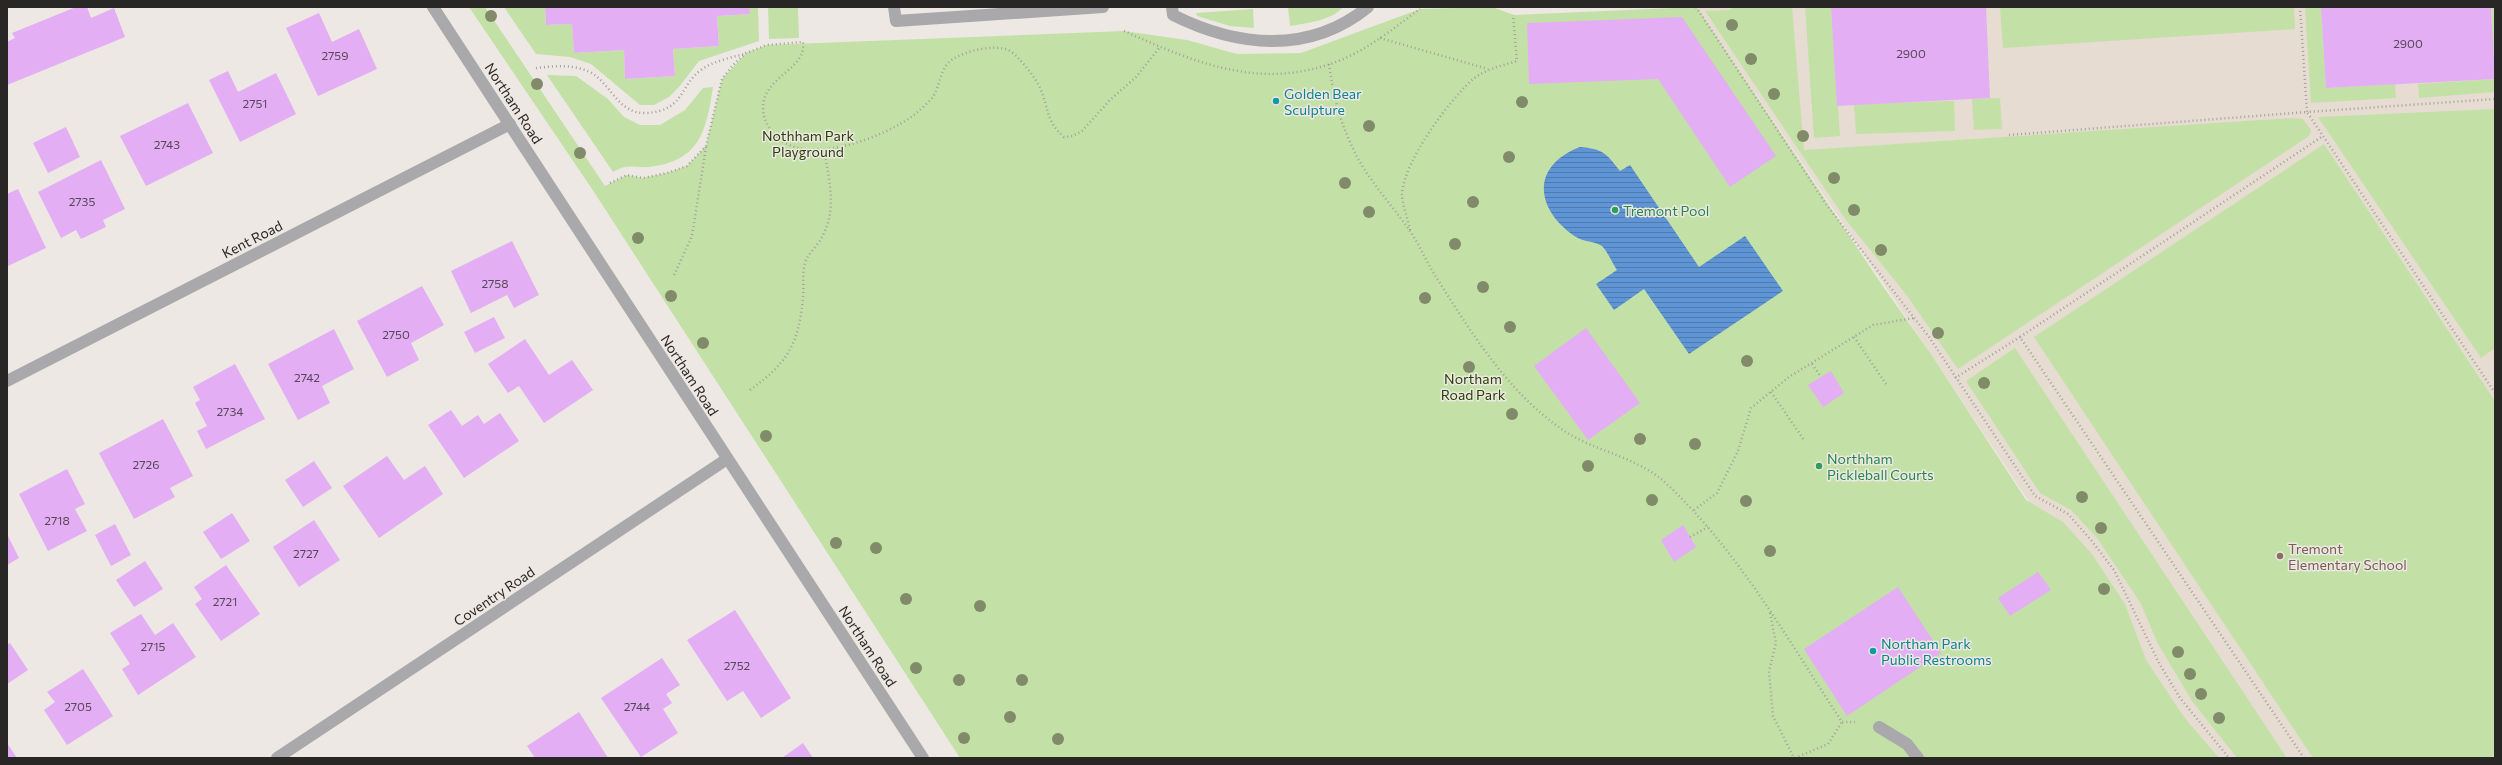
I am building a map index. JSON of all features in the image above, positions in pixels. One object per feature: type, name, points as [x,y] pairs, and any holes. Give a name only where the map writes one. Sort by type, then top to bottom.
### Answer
[{"type":"street","name":"Northam Road","points":[[433,7],[923,758]]},
{"type":"street","points":[[894,7],[896,21],[1103,7]]},
{"type":"street","points":[[1172,7],[1173,15],[1198,28],[1247,40],[1314,37],[1355,17],[1368,7]]},
{"type":"street","name":"Kent Road","points":[[7,382],[510,124]]},
{"type":"street","name":"Coventry Road","points":[[277,758],[727,459]]},
{"type":"street","points":[[1879,727],[1907,744],[1918,758]]},
{"type":"path","points":[[1696,7],[1828,207],[1914,318],[2035,496],[2068,514],[2091,540],[2114,570],[2137,612],[2159,662],[2180,698],[2229,758]]},
{"type":"path","points":[[2300,7],[2307,112],[2495,393]]},
{"type":"path","points":[[1410,232],[1402,194],[1414,158],[1433,126],[1472,80],[1488,70],[1517,61],[1514,15]]},
{"type":"path","points":[[1380,38],[1488,70]]},
{"type":"path","points":[[536,68],[555,65],[590,73],[630,111],[645,113],[672,105],[683,95],[700,70],[714,63],[767,45],[803,42],[804,52],[799,61],[776,79],[768,92],[763,106],[765,119],[771,132],[784,144],[803,150],[824,149],[858,142],[888,130],[914,114],[932,98],[943,70],[952,60],[968,52],[985,49],[1006,49],[1015,56],[1030,71],[1040,87],[1054,128],[1064,136],[1073,136],[1082,131],[1110,100],[1136,77],[1160,47]]},
{"type":"path","points":[[674,276],[692,236],[706,146],[722,79],[746,53]]},
{"type":"path","points":[[1329,64],[1335,105],[1350,144],[1369,177],[1410,232],[1432,271],[1480,344],[1537,410],[1561,429],[1588,444],[1628,458],[1657,475],[1694,510],[1745,572],[1842,722]]},
{"type":"path","points":[[2009,135],[2495,99]]},
{"type":"path","points":[[1955,378],[2020,337],[2323,136]]},
{"type":"path","points":[[610,183],[626,175],[643,178],[668,173],[687,166],[706,146]]},
{"type":"path","points":[[750,390],[774,373],[792,348],[800,325],[805,262],[820,243],[831,220],[831,192],[824,149]]},
{"type":"path","points":[[1694,510],[1717,493],[1738,451],[1751,408],[1771,392],[1812,364],[1873,325],[1914,318]]},
{"type":"path","points":[[1854,337],[1886,384]]},
{"type":"path","points":[[2020,337],[2304,758]]},
{"type":"path","points":[[1812,364],[1821,377]]},
{"type":"path","points":[[1771,392],[1804,440]]},
{"type":"path","points":[[1690,536],[1708,527]]},
{"type":"path","points":[[1770,611],[1776,643],[1769,671],[1772,716],[1795,758],[1828,744],[1842,722]]},
{"type":"path","points":[[1842,722],[1868,723],[1879,727]]},
{"type":"shaded area","name":"Tremont Elementary School","points":[[1697,7],[2495,7],[2495,758],[2199,758],[1931,354]]},
{"type":"green space","name":"Northam Road Park","points":[[469,7],[485,7],[605,186],[627,175],[643,178],[667,173],[687,166],[706,146],[722,79],[746,53],[767,45],[1124,31],[1187,40],[1237,54],[1301,53],[1420,9],[1492,7],[1514,15],[1697,7],[1882,285],[1931,354],[2026,500],[2063,522],[2092,554],[2125,604],[2146,660],[2184,717],[2219,758],[960,758],[594,192]]},
{"type":"green space","points":[[504,7],[545,7],[546,25],[572,24],[574,53],[624,50],[625,79],[675,76],[673,49],[719,46],[717,16],[749,14],[749,7],[758,7],[759,41],[699,61],[679,87],[669,97],[654,105],[640,105],[591,64],[570,57],[536,54]]},
{"type":"green space","points":[[768,7],[798,7],[799,38],[769,39]]},
{"type":"green space","points":[[1288,7],[1343,7],[1338,12],[1325,18],[1290,26]]},
{"type":"green space","points":[[1733,7],[1792,7],[1804,150],[2293,118],[2303,119],[2311,130],[2309,136],[1958,369],[1905,293],[1846,220],[1705,11],[1730,10]]},
{"type":"green space","points":[[1805,7],[1831,7],[1840,136],[1814,138]]},
{"type":"green space","points":[[2000,7],[2294,7],[2295,29],[2003,48]]},
{"type":"green space","points":[[2305,7],[2321,7],[2326,88],[2395,84],[2396,98],[2311,103]]},
{"type":"green space","points":[[2491,7],[2495,7],[2495,79]]},
{"type":"green space","points":[[1253,9],[1254,28],[1230,26],[1197,16],[1196,13]]},
{"type":"green space","points":[[547,75],[576,76],[608,99],[624,117],[640,125],[660,125],[685,110],[703,88],[713,87],[703,131],[698,142],[690,151],[680,158],[666,164],[649,167],[627,167],[613,172]]},
{"type":"green space","points":[[2495,79],[2495,92],[2419,98],[2418,84]]},
{"type":"green space","points":[[2000,98],[2002,129],[1974,130],[1972,99]]},
{"type":"green space","points":[[1954,101],[1955,131],[1856,134],[1854,104]]},
{"type":"green space","points":[[2495,109],[2495,348],[2481,358],[2318,117]]},
{"type":"green space","points":[[2324,144],[2495,401],[2495,758],[2313,758],[2034,337]]},
{"type":"green space","points":[[2015,348],[2287,758],[2237,758],[2192,701],[2158,644],[2140,602],[2097,538],[2071,510],[2040,493],[1966,381]]},
{"type":"water","points":[[1580,147],[1594,149],[1603,153],[1620,171],[1630,165],[1699,267],[1745,236],[1783,291],[1689,354],[1644,289],[1614,310],[1596,284],[1617,270],[1606,251],[1599,244],[1576,237],[1562,226],[1552,214],[1546,202],[1544,189],[1546,177],[1553,165],[1564,155]]},
{"type":"building","points":[[76,7],[87,7],[91,18],[114,8],[125,37],[7,85],[7,42],[15,38],[12,33]]},
{"type":"building","points":[[545,7],[749,7],[750,14],[717,16],[719,46],[673,49],[675,76],[625,79],[624,50],[574,53],[572,24],[546,25]]},
{"type":"building","points":[[1831,7],[1986,7],[1990,98],[1837,106]]},
{"type":"building","points":[[2321,7],[2491,7],[2495,79],[2326,88]]},
{"type":"building","points":[[319,13],[332,42],[359,29],[377,69],[318,96],[286,28]]},
{"type":"building","points":[[1682,17],[1776,156],[1730,187],[1658,79],[1529,84],[1527,23]]},
{"type":"building","points":[[228,71],[238,92],[276,73],[296,114],[240,142],[209,80]]},
{"type":"building","points":[[188,103],[213,153],[146,186],[120,136]]},
{"type":"building","points":[[66,127],[80,157],[48,173],[33,143]]},
{"type":"building","points":[[101,160],[125,209],[103,220],[106,227],[81,239],[76,230],[61,238],[38,192]]},
{"type":"building","points":[[18,189],[46,248],[8,266],[7,194]]},
{"type":"building","points":[[512,241],[539,295],[514,308],[507,295],[471,313],[451,271]]},
{"type":"building","points":[[422,286],[444,325],[411,343],[419,360],[387,377],[357,321]]},
{"type":"building","points":[[494,317],[505,338],[475,353],[464,332]]},
{"type":"building","points":[[1586,328],[1640,403],[1588,440],[1534,366]]},
{"type":"building","points":[[334,329],[354,369],[322,386],[330,403],[298,420],[268,364]]},
{"type":"building","points":[[525,339],[549,375],[572,360],[593,390],[544,423],[519,386],[508,393],[488,364]]},
{"type":"building","points":[[235,364],[265,419],[206,449],[197,431],[207,426],[195,403],[200,400],[193,387]]},
{"type":"building","points":[[1831,371],[1844,393],[1823,407],[1808,385]]},
{"type":"building","points":[[451,410],[462,426],[478,415],[484,424],[500,413],[519,441],[464,478],[428,425]]},
{"type":"building","points":[[163,419],[193,476],[170,488],[175,497],[134,519],[99,453]]},
{"type":"building","points":[[387,456],[404,480],[425,466],[443,494],[379,538],[343,486]]},
{"type":"building","points":[[314,461],[332,488],[303,507],[285,480]]},
{"type":"building","points":[[67,469],[85,504],[75,509],[87,531],[48,551],[19,494]]},
{"type":"building","points":[[232,513],[250,541],[221,559],[203,532]]},
{"type":"building","points":[[314,520],[340,560],[299,587],[273,547]]},
{"type":"building","points":[[115,524],[131,555],[111,566],[95,535]]},
{"type":"building","points":[[1683,525],[1696,547],[1674,562],[1661,540]]},
{"type":"building","points":[[7,534],[19,558],[7,565]]},
{"type":"building","points":[[145,561],[163,589],[134,607],[116,580]]},
{"type":"building","points":[[226,565],[260,614],[221,641],[195,604],[202,599],[194,587]]},
{"type":"building","points":[[2038,572],[2051,590],[2010,616],[1998,598]]},
{"type":"building","name":"Northam Park Public Restrooms","points":[[1898,587],[1941,653],[1847,716],[1804,649]]},
{"type":"building","points":[[735,610],[791,698],[761,718],[743,691],[727,701],[687,640]]},
{"type":"building","points":[[141,614],[155,635],[173,623],[196,657],[138,695],[122,669],[130,664],[110,633]]},
{"type":"building","points":[[10,643],[28,670],[7,684],[7,645]]},
{"type":"building","points":[[662,658],[680,685],[666,694],[672,703],[663,709],[678,733],[641,757],[601,698]]},
{"type":"building","points":[[83,669],[113,716],[67,745],[44,710],[55,702],[47,692]]},
{"type":"building","points":[[579,712],[608,758],[535,758],[527,746]]},
{"type":"building","points":[[7,743],[17,758],[7,758]]},
{"type":"building","points":[[803,743],[813,758],[782,758]]},
{"type":"place","name":"Golden Bear Sculpture","points":[[1276,101]]},
{"type":"place","name":"Tremont Pool","points":[[1615,210]]},
{"type":"place","name":"Northham Pickleball Courts","points":[[1819,466]]},
{"type":"place","name":"Tremont Elementary School","points":[[2280,556]]},
{"type":"place","name":"Northam Park Public Restrooms","points":[[1873,651]]},
{"type":"park label","name":"Nothham Park Playground","points":[[808,144]]}]
